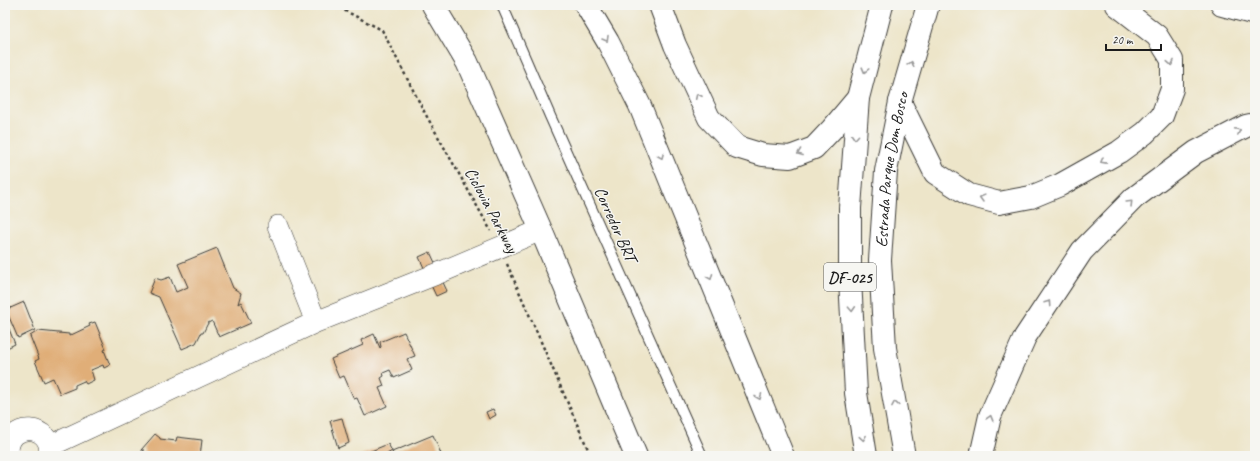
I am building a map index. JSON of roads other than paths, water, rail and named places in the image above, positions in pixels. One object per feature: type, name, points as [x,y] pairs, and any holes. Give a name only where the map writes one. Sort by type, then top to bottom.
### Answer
[{"type":"main road","points":[[433,5],[467,62],[541,230],[636,456]]},
{"type":"main road","points":[[586,5],[608,42],[640,106],[783,456]]},
{"type":"main road","points":[[660,5],[674,45],[709,118],[737,147],[763,155],[790,157],[814,148],[858,98]]},
{"type":"main road","name":"Estrada Parque Dom Bosco","points":[[866,456],[856,393],[850,279],[850,208],[858,98],[882,5]]},
{"type":"main road","name":"Estrada Parque Dom Bosco","points":[[904,456],[885,348],[880,260],[886,171],[900,102],[928,5]]},
{"type":"main road","points":[[900,102],[935,173],[969,195],[999,203],[1031,198],[1119,152],[1145,134],[1162,116],[1172,89],[1172,60],[1157,36],[1118,5]]},
{"type":"main road","points":[[1222,5],[1255,14]]},
{"type":"main road","points":[[981,456],[990,416],[1025,337],[1082,251],[1134,198],[1196,152],[1246,126],[1255,124]]},
{"type":"street","points":[[278,226],[316,322]]},
{"type":"street","points":[[8,456],[10,441],[14,435],[21,431],[28,429],[35,430],[42,434],[47,439],[49,451],[316,322],[541,230]]},
{"type":"lane","name":"Corredor BRT","points":[[502,5],[702,456]]}]
